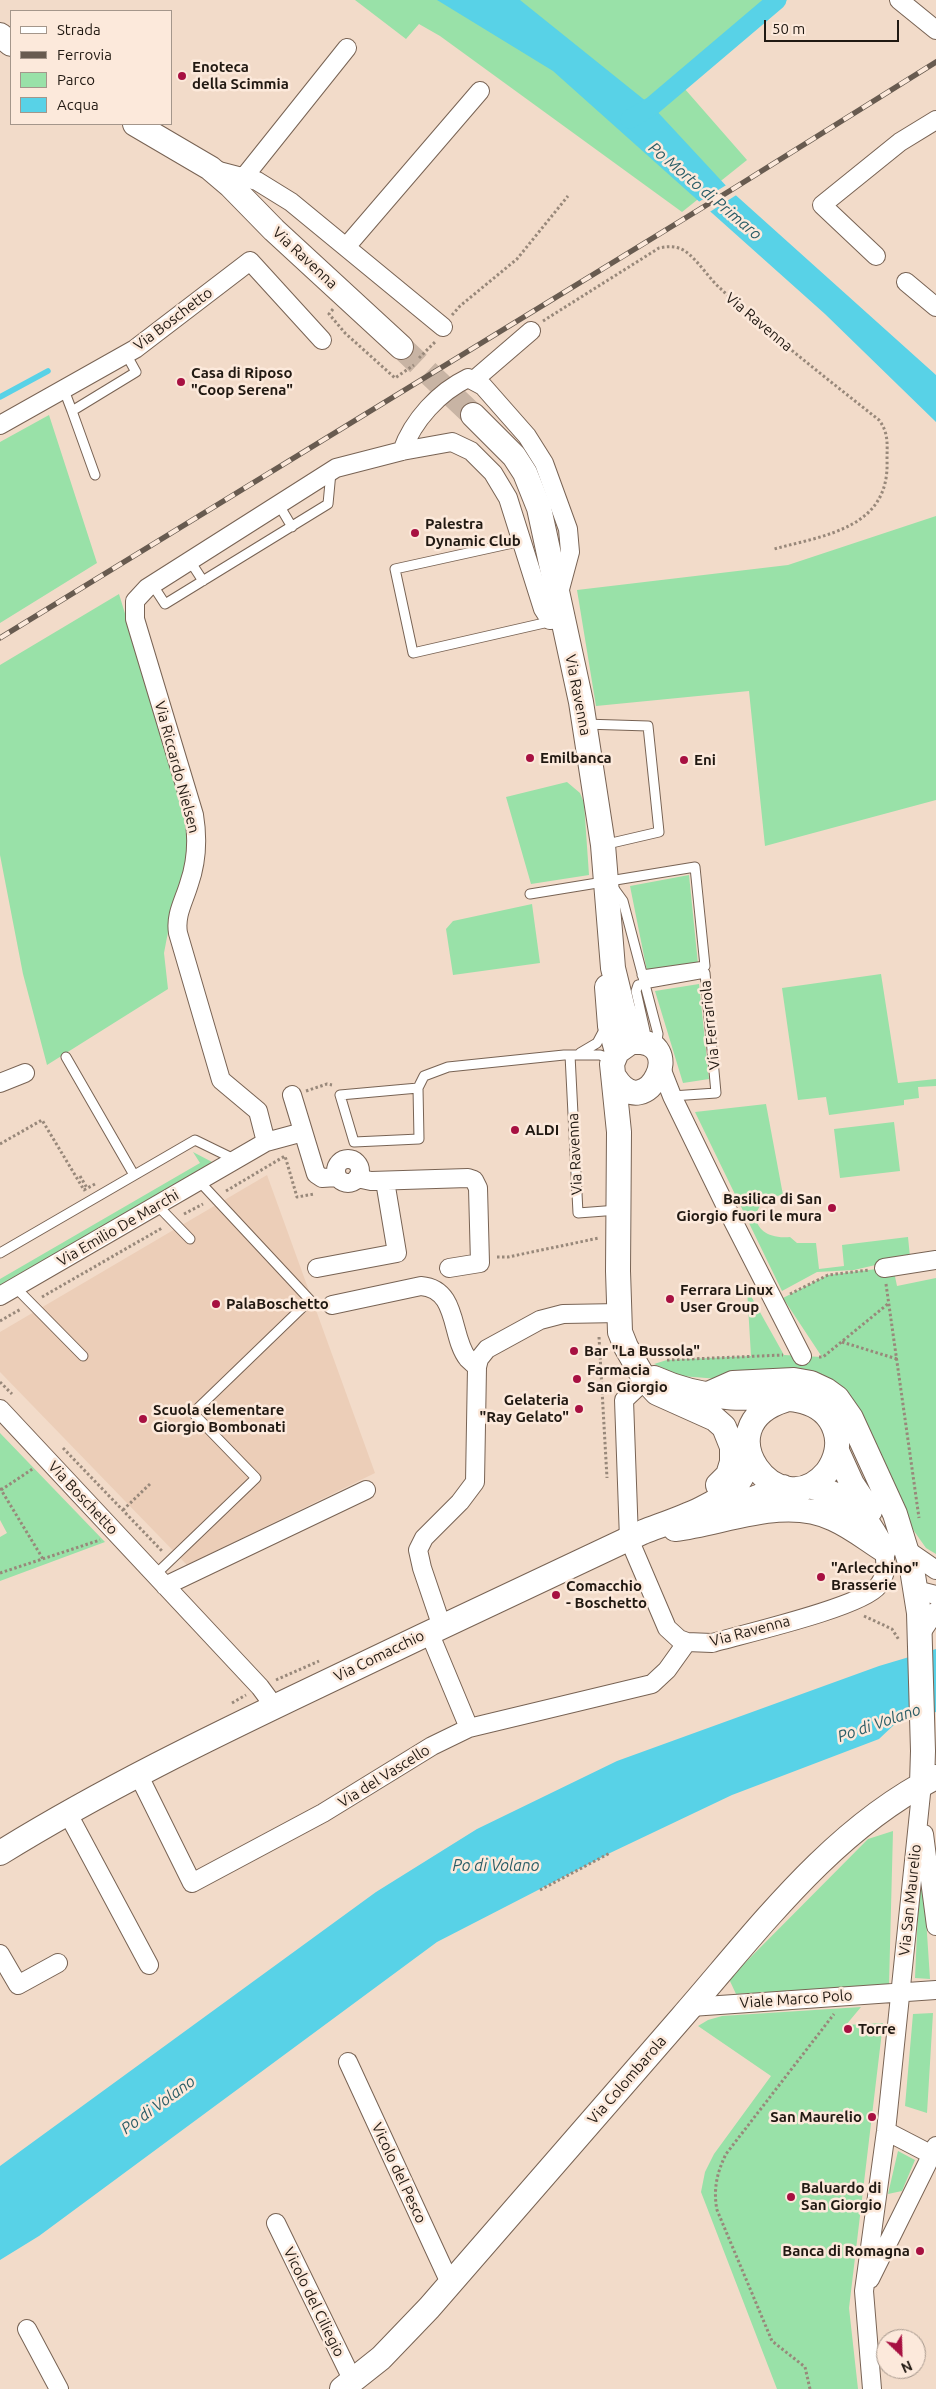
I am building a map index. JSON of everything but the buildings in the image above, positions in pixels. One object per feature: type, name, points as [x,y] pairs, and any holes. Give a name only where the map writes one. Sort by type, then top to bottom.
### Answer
[{"type":"main road","name":"Via Ravenna","points":[[137,125],[210,168],[401,348]]},
{"type":"main road","name":"Via Ravenna","points":[[473,415],[514,456],[525,473],[539,508],[558,596],[559,620],[584,724],[603,845],[608,922],[618,990],[629,1025],[653,1064],[640,1090],[618,1070]]},
{"type":"main road","name":"Via Ravenna","points":[[608,922],[605,969],[607,997],[618,1070],[619,1132],[618,1210],[608,1314],[620,1332],[640,1372],[657,1393],[716,1419],[724,1426],[732,1447],[732,1462],[728,1475],[717,1486],[678,1507],[636,1536]]},
{"type":"main road","points":[[618,1070],[625,1045],[653,1064]]},
{"type":"main road","name":"Via Ravenna","points":[[640,1372],[658,1380],[706,1395],[804,1401],[820,1409],[832,1423],[837,1441],[837,1451],[846,1473],[864,1503],[907,1550]]},
{"type":"main road","name":"Via Ravenna","points":[[706,1395],[733,1383],[794,1380],[811,1383],[837,1398],[851,1418],[885,1489],[907,1550],[926,1592],[913,1644]]},
{"type":"main road","name":"Via Ravenna","points":[[706,1395],[732,1418],[749,1449],[759,1474],[774,1484],[783,1487]]},
{"type":"main road","points":[[749,1449],[754,1422],[760,1414],[776,1403],[785,1400]]},
{"type":"main road","name":"Via Comacchio","points":[[0,1853],[67,1812],[274,1706],[636,1536],[696,1510],[726,1494],[737,1484],[749,1449]]},
{"type":"main road","points":[[809,1486],[830,1468],[837,1451]]},
{"type":"main road","points":[[783,1487],[809,1486],[831,1491],[854,1505],[884,1550],[926,1592]]},
{"type":"main road","name":"Via Comacchio","points":[[696,1510],[710,1513],[730,1509],[756,1496],[783,1487]]},
{"type":"main road","points":[[636,1536],[778,1511],[803,1512],[834,1519],[884,1550]]},
{"type":"main road","name":"Via San Maurelio","points":[[913,1644],[923,1751],[929,1780]]},
{"type":"main road","name":"Via Colombarola","points":[[348,2385],[397,2342],[450,2283],[777,1907],[812,1871],[870,1818],[891,1802],[929,1780]]},
{"type":"street","points":[[899,0],[936,30]]},
{"type":"street","points":[[244,178],[347,48]]},
{"type":"street","points":[[346,247],[480,90]]},
{"type":"street","points":[[876,256],[822,205],[900,142],[936,120]]},
{"type":"street","name":"Via Ravenna","points":[[210,168],[257,181],[291,202],[443,326]]},
{"type":"street","name":"Via Boschetto","points":[[0,425],[126,354],[250,261],[322,340]]},
{"type":"street","points":[[906,282],[936,307]]},
{"type":"street","points":[[402,450],[415,424],[444,393],[468,380],[531,331]]},
{"type":"street","name":"Via Ravenna","points":[[468,380],[483,386],[527,436],[544,463],[568,529],[570,552],[558,596]]},
{"type":"street","name":"Via Riccardo Nielsen","points":[[266,1142],[258,1112],[221,1080],[178,933],[176,923],[179,911],[194,871],[197,835],[194,815],[135,619],[135,602],[152,584],[344,465],[402,450],[452,442],[471,451],[501,484],[508,498],[540,602],[550,620],[559,620]]},
{"type":"street","points":[[653,1064],[802,1356]]},
{"type":"street","points":[[0,1083],[25,1073]]},
{"type":"street","points":[[292,1095],[313,1165],[319,1177],[337,1177],[347,1183],[357,1178],[385,1181],[468,1178],[476,1183],[480,1264],[449,1268]]},
{"type":"street","name":"Via Emilio De Marchi","points":[[0,1296],[266,1142],[303,1132]]},
{"type":"street","points":[[317,1268],[397,1253],[385,1181]]},
{"type":"street","points":[[884,1268],[936,1260]]},
{"type":"street","points":[[332,1306],[422,1286],[436,1289],[448,1305],[464,1352],[468,1359],[477,1367]]},
{"type":"street","points":[[469,1728],[435,1630],[418,1550],[424,1538],[464,1499],[475,1482],[477,1367],[479,1359],[487,1349],[540,1320],[556,1315],[608,1314]]},
{"type":"street","points":[[640,1372],[624,1400],[636,1536],[663,1621],[672,1634],[686,1642]]},
{"type":"street","name":"Via Boschetto","points":[[0,1410],[260,1687],[274,1706]]},
{"type":"street","points":[[160,1581],[366,1490]]},
{"type":"street","name":"Via Ravenna","points":[[686,1642],[712,1643],[853,1602],[877,1587],[884,1575],[886,1566],[884,1550]]},
{"type":"street","points":[[907,1550],[936,1570]]},
{"type":"street","points":[[913,1644],[927,1621],[936,1611]]},
{"type":"street","name":"Via del Vascello","points":[[138,1774],[192,1883],[323,1813],[432,1746],[469,1728],[652,1684],[667,1670],[686,1642]]},
{"type":"street","name":"Via San Maurelio","points":[[872,2389],[864,2291],[886,2131],[921,1808],[929,1780]]},
{"type":"street","name":"Via San Maurelio","points":[[921,1808],[936,1926]]},
{"type":"street","points":[[67,1812],[149,1965]]},
{"type":"street","points":[[0,1954],[18,1985],[58,1963]]},
{"type":"street","points":[[900,1992],[936,1990]]},
{"type":"street","name":"Viale Marco Polo","points":[[691,2007],[900,1992]]},
{"type":"street","name":"Vicolo del Pesco","points":[[348,2062],[450,2283]]},
{"type":"street","points":[[864,2291],[935,2156],[886,2131]]},
{"type":"street","name":"Vicolo del Ciliegio","points":[[276,2223],[348,2385]]},
{"type":"street","points":[[27,2328],[59,2389]]},
{"type":"lane","points":[[72,410],[136,372],[126,354]]},
{"type":"lane","points":[[64,390],[95,475]]},
{"type":"lane","points":[[152,584],[165,604],[328,504],[331,472]]},
{"type":"lane","points":[[279,505],[292,526]]},
{"type":"lane","points":[[522,541],[395,569],[413,653],[559,620]]},
{"type":"lane","points":[[190,560],[203,581]]},
{"type":"lane","points":[[584,724],[648,726],[659,832],[603,845]]},
{"type":"lane","points":[[530,894],[606,884],[695,867],[705,966],[643,979],[636,990],[653,1064]]},
{"type":"lane","points":[[606,884],[615,890],[623,901],[658,1034],[653,1064]]},
{"type":"lane","name":"Via Ravenna","points":[[573,1054],[593,1046],[603,1034],[605,969]]},
{"type":"lane","name":"Via Ferrariola","points":[[643,979],[705,973],[716,1093],[653,1064]]},
{"type":"lane","name":"Via Ravenna","points":[[573,1054],[578,1213],[618,1210]]},
{"type":"lane","name":"Via Ravenna","points":[[418,1088],[424,1076],[442,1068],[573,1054],[600,1055],[618,1070]]},
{"type":"lane","points":[[66,1057],[134,1175]]},
{"type":"lane","points":[[418,1088],[419,1138],[354,1142],[340,1095],[418,1088]]},
{"type":"lane","points":[[0,1254],[195,1140],[236,1160]]},
{"type":"lane","points":[[160,1581],[171,1560],[256,1478],[193,1413],[310,1300],[199,1181]]},
{"type":"lane","points":[[157,1205],[190,1239]]},
{"type":"lane","points":[[15,1287],[83,1356]]},
{"type":"path","points":[[443,326],[460,306],[517,259],[568,196]]},
{"type":"path","name":"Via Ravenna","points":[[531,331],[549,317],[659,248],[669,246],[678,248],[686,252],[720,289],[879,420],[886,428],[887,470],[884,492],[875,504],[861,519],[844,529],[774,549]]},
{"type":"path","points":[[335,307],[329,314],[345,334],[395,378]]},
{"type":"path","points":[[292,1095],[327,1084],[332,1086],[340,1095]]},
{"type":"path","points":[[0,1144],[42,1120],[84,1190],[95,1184]]},
{"type":"path","points":[[313,1165],[340,1154],[351,1153]]},
{"type":"path","points":[[0,1321],[214,1197]]},
{"type":"path","points":[[493,1254],[495,1256],[508,1257],[602,1237]]},
{"type":"path","points":[[774,1303],[828,1275],[884,1268],[920,1526]]},
{"type":"path","points":[[663,1359],[823,1357],[889,1303]]},
{"type":"path","points":[[608,1314],[608,1488]]},
{"type":"path","points":[[841,1342],[897,1360]]},
{"type":"path","points":[[0,1382],[14,1396]]},
{"type":"path","points":[[62,1446],[171,1560]]},
{"type":"path","points":[[43,1559],[0,1489],[46,1459]]},
{"type":"path","points":[[123,1510],[151,1483]]},
{"type":"path","points":[[0,1573],[117,1535]]},
{"type":"path","points":[[857,1614],[872,1618],[913,1644]]},
{"type":"path","points":[[540,1890],[610,1853]]},
{"type":"path","points":[[810,2389],[805,2367],[772,2341],[717,2210],[715,2187],[720,2167],[726,2154],[848,1996]]},
{"type":"shaded area","points":[[267,1175],[375,1473],[187,1565],[0,1372],[0,1332]]},
{"type":"green space","points":[[355,0],[787,0],[684,88],[747,160],[682,212],[440,36],[419,24],[406,39]]},
{"type":"green space","points":[[49,415],[97,563],[0,623],[0,442]]},
{"type":"green space","points":[[936,516],[936,800],[765,846],[749,691],[596,706],[577,590],[788,565]]},
{"type":"green space","points":[[119,594],[176,780],[187,831],[187,868],[175,895],[164,953],[168,989],[47,1065],[23,974],[0,855],[0,665]]},
{"type":"green space","points":[[567,782],[580,793],[584,803],[589,875],[531,884],[506,797]]},
{"type":"green space","points":[[689,875],[698,964],[647,971],[630,886]]},
{"type":"green space","points":[[532,904],[540,963],[453,975],[446,929],[453,921]]},
{"type":"green space","points":[[881,974],[898,1083],[936,1079],[936,1086],[918,1087],[919,1098],[904,1100],[904,1105],[829,1115],[826,1097],[798,1100],[782,988]]},
{"type":"green space","points":[[699,984],[709,1079],[683,1083],[655,991]]},
{"type":"green space","points":[[766,1104],[783,1195],[771,1198],[762,1204],[757,1211],[756,1219],[759,1227],[766,1233],[776,1237],[790,1237],[797,1243],[816,1243],[819,1269],[844,1266],[842,1245],[908,1237],[910,1257],[854,1270],[817,1272],[782,1291],[695,1112]]},
{"type":"green space","points":[[894,1122],[900,1171],[840,1178],[834,1129]]},
{"type":"green space","points":[[193,1152],[214,1163],[0,1287],[0,1279],[200,1163]]},
{"type":"green space","points":[[893,1267],[897,1286],[936,1278],[936,1554],[926,1548],[914,1531],[857,1422],[719,1379],[681,1376],[654,1364],[667,1360],[751,1356],[747,1289],[784,1355],[822,1357],[783,1298],[828,1275]]},
{"type":"green space","points":[[0,1433],[105,1542],[0,1581],[0,1537],[7,1533],[0,1520]]},
{"type":"green space","points":[[893,1831],[889,1985],[736,1994],[729,1979],[868,1839]]},
{"type":"green space","points":[[921,1842],[930,1979],[915,1978]]},
{"type":"green space","points":[[861,2007],[846,2025],[883,2023],[849,2308],[858,2389],[777,2389],[701,2192],[705,2172],[714,2154],[771,2076],[698,2026],[708,2020],[722,2016]]},
{"type":"green space","points":[[933,2013],[927,2113],[905,2106],[913,2014]]},
{"type":"green space","points":[[898,2151],[915,2160],[902,2191],[888,2194]]},
{"type":"water","name":"Po Morto di Primaro","points":[[437,0],[520,0],[652,106],[730,190],[936,375],[936,422],[825,314],[553,71]]},
{"type":"water","name":"Po di Volano","points":[[936,1649],[936,1712],[896,1723],[879,1739],[732,1795],[610,1853],[437,1942],[39,2236],[0,2260],[0,2166],[376,1892],[477,1829],[617,1761],[879,1666]]},
{"type":"pier","points":[[728,184],[738,194],[708,213],[697,203]]},
{"type":"waterway","points":[[630,119],[652,106],[777,0]]},
{"type":"waterway","points":[[0,397],[48,371]]},
{"type":"tunnel","points":[[401,347],[473,415]]},
{"type":"railway","points":[[0,638],[736,187],[936,62]]},
{"type":"place","name":"Enoteca della Scimmia","points":[[182,76]]},
{"type":"place","name":"Casa di Riposo \"Coop Serena\"","points":[[181,382]]},
{"type":"place","name":"Palestra Dynamic Club","points":[[415,533]]},
{"type":"place","name":"Emilbanca","points":[[530,758]]},
{"type":"place","name":"Eni","points":[[684,760]]},
{"type":"place","name":"ALDI","points":[[515,1130]]},
{"type":"place","name":"Basilica di San Giorgio fuori le mura","points":[[832,1208]]},
{"type":"place","name":"Ferrara Linux User Group","points":[[670,1299]]},
{"type":"place","name":"PalaBoschetto","points":[[216,1304]]},
{"type":"place","name":"Bar \"La Bussola\"","points":[[574,1351]]},
{"type":"place","name":"Farmacia San Giorgio","points":[[577,1379]]},
{"type":"place","name":"Gelateria \"Ray Gelato\"","points":[[579,1409]]},
{"type":"place","name":"Scuola elementare Giorgio Bombonati","points":[[143,1419]]},
{"type":"place","name":"\"Arlecchino\" Brasserie","points":[[821,1577]]},
{"type":"place","name":"Comacchio - Boschetto","points":[[556,1595]]},
{"type":"place","name":"Torre","points":[[848,2029]]},
{"type":"place","name":"San Maurelio","points":[[872,2117]]},
{"type":"place","name":"Baluardo di San Giorgio","points":[[791,2197]]},
{"type":"place","name":"Banca di Romagna","points":[[920,2251]]}]
